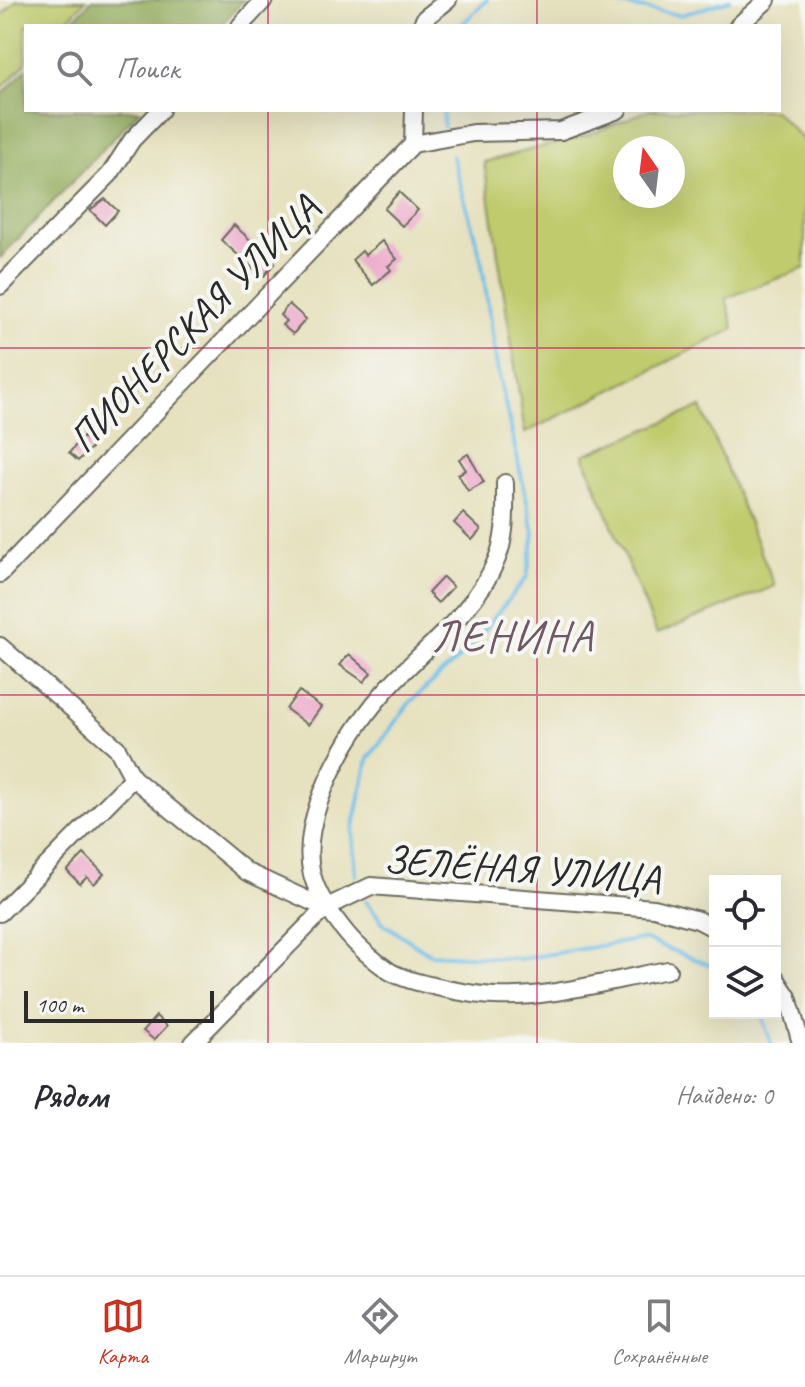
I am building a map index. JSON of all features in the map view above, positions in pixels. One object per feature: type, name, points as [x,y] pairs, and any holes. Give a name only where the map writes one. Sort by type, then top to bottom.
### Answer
[{"type":"street","points":[[242,24],[264,0]]},
{"type":"street","points":[[422,24],[448,0]]},
{"type":"street","points":[[740,24],[767,0]]},
{"type":"street","points":[[0,286],[110,174],[132,140],[159,112]]},
{"type":"street","points":[[414,112],[413,144],[473,133],[561,131],[613,112]]},
{"type":"street","name":"ПИОНЕРСКАЯ УЛИЦА","points":[[0,574],[413,144]]},
{"type":"street","points":[[505,483],[505,533],[496,562],[476,595],[354,727],[332,766],[313,821],[308,867],[325,908],[354,942],[392,972],[437,986],[495,996],[545,992],[668,970]]},
{"type":"street","points":[[0,646],[117,748],[133,778],[247,872],[325,908]]},
{"type":"street","points":[[0,913],[133,778]]},
{"type":"street","name":"ЗЕЛЁНАЯ УЛИЦА","points":[[193,1043],[325,908],[371,886],[654,908],[709,926]]},
{"type":"street","points":[[781,986],[788,997],[801,1043]]},
{"type":"street","points":[[788,997],[805,991]]},
{"type":"green space","points":[[17,0],[86,0],[63,24],[24,24],[24,65],[0,90],[0,17]]},
{"type":"green space","points":[[92,0],[244,0],[222,24],[69,24]]},
{"type":"green space","points":[[24,71],[24,112],[138,112],[0,258],[0,97]]},
{"type":"green space","points":[[644,112],[776,112],[805,142],[805,268],[726,298],[734,329],[525,433],[484,162],[588,135]]},
{"type":"green space","points":[[701,407],[775,586],[657,634],[583,455]]},
{"type":"building","points":[[399,192],[418,210],[402,226],[384,209]]},
{"type":"building","points":[[105,199],[118,211],[105,225],[90,210]]},
{"type":"building","points":[[234,225],[275,263],[263,277],[221,240]]},
{"type":"building","points":[[382,241],[397,259],[388,266],[391,270],[373,285],[352,260],[362,251],[365,255]]},
{"type":"building","points":[[289,304],[306,319],[293,334],[282,325],[286,321],[280,315]]},
{"type":"building","points":[[83,437],[93,446],[78,461],[69,453]]},
{"type":"building","points":[[468,454],[484,482],[468,491],[458,474],[466,470],[459,459]]},
{"type":"building","points":[[463,513],[481,530],[472,540],[454,523]]},
{"type":"building","points":[[443,577],[453,587],[438,603],[428,593]]},
{"type":"building","points":[[349,654],[371,673],[364,682],[340,665]]},
{"type":"building","points":[[299,691],[321,707],[308,725],[286,709]]},
{"type":"building","points":[[84,854],[104,874],[94,884],[87,877],[80,884],[67,871]]},
{"type":"building","points":[[156,1016],[167,1026],[154,1040],[143,1031]]},
{"type":"waterway","points":[[462,24],[487,0]]},
{"type":"waterway","points":[[591,0],[681,15],[730,0]]},
{"type":"waterway","points":[[443,112],[444,127]]},
{"type":"waterway","points":[[356,876],[353,831],[368,759],[411,701],[467,651],[527,577],[534,533],[497,367],[481,258],[452,156]]},
{"type":"waterway","points":[[366,901],[384,924],[430,954],[520,959],[643,939],[709,965]]},
{"type":"waterway","points":[[763,1019],[771,1043]]},
{"type":"district","name":"ЛЕНИНА","points":[[513,636]]}]
